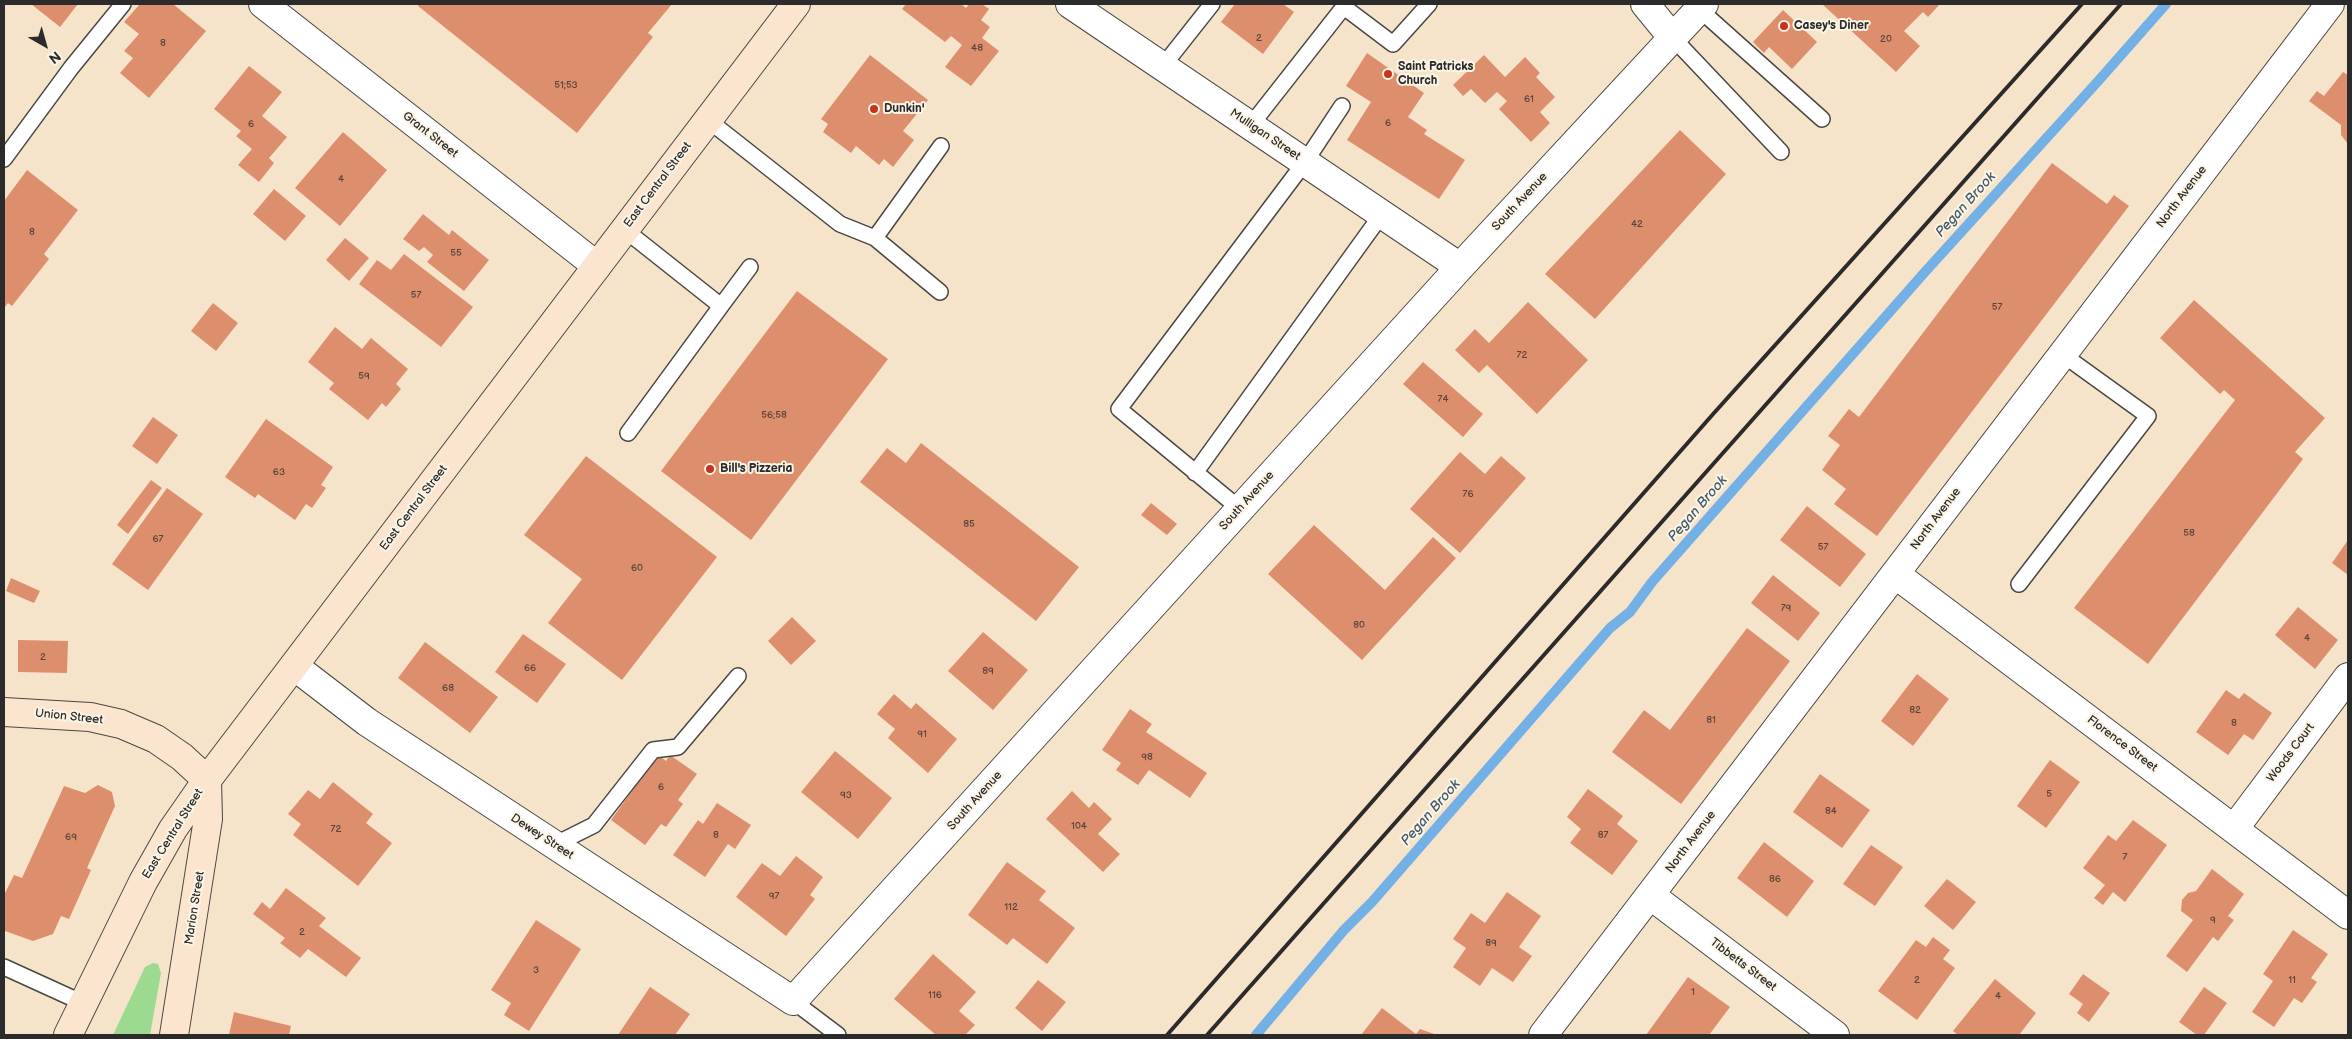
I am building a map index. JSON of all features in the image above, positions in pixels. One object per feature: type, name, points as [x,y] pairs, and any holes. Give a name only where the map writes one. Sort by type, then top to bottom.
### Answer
[{"type":"main road","name":"East Central Street","points":[[68,1035],[143,882],[173,829],[207,780],[796,4]]},
{"type":"main road","name":"Union Street","points":[[4,712],[90,717],[121,724],[156,739],[182,757],[207,780]]},
{"type":"main road","name":"Marion Street","points":[[174,1035],[206,836],[208,819],[207,780]]},
{"type":"street","name":"Grant Street","points":[[263,4],[597,266]]},
{"type":"street","name":"Mulligan Street","points":[[1070,4],[1460,267]]},
{"type":"street","points":[[1645,4],[1672,37]]},
{"type":"street","name":"North Avenue","points":[[1543,1035],[2330,4]]},
{"type":"street","name":"South Avenue","points":[[794,1001],[1460,267],[1702,6]]},
{"type":"street","name":"Florence Street","points":[[1895,574],[2348,915]]},
{"type":"street","name":"Dewey Street","points":[[294,666],[367,722],[794,1001]]},
{"type":"street","name":"Woods Court","points":[[2234,829],[2348,677]]},
{"type":"street","name":"Tibbetts Street","points":[[1650,895],[1835,1035]]},
{"type":"lane","points":[[4,159],[71,68],[124,4]]},
{"type":"lane","points":[[1163,66],[1212,4]]},
{"type":"lane","points":[[1251,125],[1345,5],[1393,44],[1429,4]]},
{"type":"lane","points":[[1702,6],[1822,119]]},
{"type":"lane","points":[[1672,37],[1781,152]]},
{"type":"lane","points":[[1240,509],[1118,409],[1305,162],[1342,106]]},
{"type":"lane","points":[[708,120],[840,224],[874,238],[940,292]]},
{"type":"lane","points":[[874,238],[941,146]]},
{"type":"lane","points":[[1195,473],[1382,214]]},
{"type":"lane","points":[[625,230],[721,306]]},
{"type":"lane","points":[[628,432],[750,267]]},
{"type":"lane","points":[[2019,584],[2148,416],[2062,354]]},
{"type":"lane","points":[[554,845],[594,825],[653,750],[678,747],[738,676]]},
{"type":"lane","points":[[4,967],[83,1003]]},
{"type":"lane","points":[[794,1001],[838,1035]]},
{"type":"green space","points":[[153,963],[158,964],[161,973],[150,1035],[113,1035],[145,967]]},
{"type":"building","points":[[31,4],[78,4],[60,27]]},
{"type":"building","points":[[140,4],[173,4],[206,31],[149,98],[120,73],[133,58],[124,51],[139,34],[124,22]]},
{"type":"building","points":[[419,4],[672,4],[648,33],[653,37],[577,133],[418,6]]},
{"type":"building","points":[[906,4],[961,4],[966,8],[969,4],[982,4],[989,9],[981,20],[990,27],[982,38],[999,51],[971,86],[945,67],[962,45],[951,36],[945,42],[902,9]]},
{"type":"building","points":[[1235,4],[1283,4],[1294,12],[1263,54],[1221,22]]},
{"type":"building","points":[[1822,4],[1940,4],[1928,17],[1923,12],[1904,31],[1920,46],[1896,72]]},
{"type":"building","name":"Casey's Diner","points":[[1783,10],[1817,42],[1792,69],[1769,47],[1764,53],[1753,42]]},
{"type":"building","points":[[1367,53],[1424,93],[1408,117],[1427,130],[1424,134],[1465,160],[1439,199],[1347,140],[1371,102],[1346,86]]},
{"type":"building","name":"Dunkin'","points":[[870,55],[928,100],[903,131],[914,140],[893,167],[884,159],[879,165],[856,146],[851,153],[823,132],[828,124],[821,119]]},
{"type":"building","points":[[1484,55],[1505,77],[1525,57],[1540,73],[1536,77],[1555,97],[1540,112],[1550,123],[1531,142],[1499,109],[1507,101],[1497,92],[1485,103],[1471,89],[1463,96],[1453,85]]},
{"type":"building","points":[[249,66],[282,92],[262,116],[287,137],[269,158],[274,163],[259,182],[238,165],[252,149],[236,136],[241,131],[214,109]]},
{"type":"building","points":[[2343,72],[2348,75],[2348,144],[2341,135],[2341,125],[2309,101],[2317,91],[2324,96]]},
{"type":"building","points":[[1680,130],[1726,174],[1595,319],[1545,274]]},
{"type":"building","points":[[343,132],[387,170],[340,226],[295,188]]},
{"type":"building","points":[[2052,163],[2107,204],[2114,195],[2129,206],[1877,536],[1834,504],[1846,489],[1822,470],[1840,445],[1828,436],[1849,409],[1859,417]]},
{"type":"building","points":[[27,170],[78,210],[44,254],[49,259],[12,306],[8,303],[4,308],[4,201]]},
{"type":"building","points":[[274,189],[306,216],[285,241],[253,214]]},
{"type":"building","points":[[423,214],[449,235],[452,230],[489,260],[464,291],[427,262],[433,255],[424,247],[419,251],[403,239]]},
{"type":"building","points":[[345,238],[369,258],[349,281],[326,260]]},
{"type":"building","points":[[404,254],[473,307],[441,347],[359,284],[377,260],[391,270]]},
{"type":"building","points":[[797,291],[888,359],[751,540],[661,471]]},
{"type":"building","points":[[2194,300],[2325,418],[2295,452],[2303,459],[2148,664],[2074,608],[2235,400],[2224,390],[2220,394],[2160,338]]},
{"type":"building","points":[[1528,302],[1588,360],[1537,414],[1487,365],[1479,373],[1455,350],[1475,329],[1489,343]]},
{"type":"building","points":[[213,303],[238,323],[216,351],[191,331]]},
{"type":"building","points":[[335,327],[362,349],[371,338],[408,369],[396,384],[401,389],[386,407],[382,403],[368,420],[329,389],[334,383],[308,362]]},
{"type":"building","points":[[1423,362],[1483,414],[1463,437],[1403,384]]},
{"type":"building","points":[[153,417],[178,435],[157,464],[132,446]]},
{"type":"building","points":[[266,419],[333,467],[321,485],[326,488],[312,508],[306,504],[295,520],[258,494],[255,498],[225,477]]},
{"type":"building","points":[[921,443],[1079,567],[1036,621],[860,482],[887,448],[906,463]]},
{"type":"building","points":[[1460,452],[1485,474],[1501,456],[1526,478],[1460,553],[1410,509]]},
{"type":"building","points":[[586,456],[717,557],[622,680],[548,623],[582,579],[524,535]]},
{"type":"building","points":[[151,480],[162,488],[128,534],[117,525]]},
{"type":"building","points":[[167,488],[203,514],[148,590],[112,564]]},
{"type":"building","points":[[1151,503],[1177,524],[1167,535],[1141,515]]},
{"type":"building","points":[[1807,506],[1866,554],[1840,587],[1780,540]]},
{"type":"building","points":[[1314,525],[1385,590],[1433,537],[1456,558],[1362,660],[1268,574]]},
{"type":"building","points":[[2348,540],[2348,575],[2332,563]]},
{"type":"building","points":[[1773,575],[1820,613],[1798,641],[1751,603]]},
{"type":"building","points":[[11,578],[40,591],[34,603],[6,591]]},
{"type":"building","points":[[2298,607],[2338,640],[2315,669],[2275,635]]},
{"type":"building","points":[[792,617],[816,641],[791,665],[768,641]]},
{"type":"building","points":[[1747,628],[1790,661],[1681,804],[1612,752],[1644,710],[1670,730]]},
{"type":"building","points":[[983,632],[1028,670],[993,710],[948,671]]},
{"type":"building","points":[[523,634],[566,664],[537,703],[495,672]]},
{"type":"building","points":[[18,640],[68,641],[67,673],[18,672]]},
{"type":"building","points":[[425,642],[498,697],[470,733],[398,678]]},
{"type":"building","points":[[1917,674],[1949,699],[1913,746],[1881,721]]},
{"type":"building","points":[[2226,690],[2239,699],[2244,693],[2272,713],[2253,740],[2244,734],[2228,755],[2196,732]]},
{"type":"building","points":[[894,694],[911,709],[916,703],[957,739],[928,773],[888,738],[895,729],[877,714]]},
{"type":"building","points":[[1130,709],[1152,724],[1146,732],[1207,773],[1190,798],[1149,770],[1138,785],[1116,770],[1121,763],[1102,750]]},
{"type":"building","points":[[835,751],[892,798],[858,839],[801,792]]},
{"type":"building","points":[[658,755],[666,761],[670,755],[697,774],[678,800],[683,804],[666,827],[661,824],[645,845],[611,820]]},
{"type":"building","points":[[2050,760],[2080,782],[2046,828],[2017,806]]},
{"type":"building","points":[[1820,774],[1870,810],[1842,848],[1793,812]]},
{"type":"building","points":[[333,782],[373,814],[366,823],[392,843],[358,886],[293,835],[301,824],[288,814],[308,790],[320,799]]},
{"type":"building","points":[[98,785],[112,792],[115,806],[87,868],[91,870],[69,919],[61,916],[53,934],[33,941],[5,931],[4,895],[14,875],[22,878],[64,786],[85,793]]},
{"type":"building","points":[[1588,789],[1623,816],[1617,824],[1638,841],[1612,875],[1570,843],[1581,829],[1567,817]]},
{"type":"building","points":[[1072,791],[1089,808],[1094,802],[1112,819],[1098,834],[1120,854],[1103,872],[1046,819]]},
{"type":"building","points":[[717,803],[751,825],[735,849],[728,844],[705,877],[673,855],[698,820],[703,824]]},
{"type":"building","points":[[2133,820],[2167,845],[2125,902],[2113,892],[2103,905],[2094,898],[2105,885],[2083,868],[2108,835],[2116,841]]},
{"type":"building","points":[[1764,842],[1814,881],[1787,917],[1737,878]]},
{"type":"building","points":[[1871,845],[1903,867],[1875,906],[1843,884]]},
{"type":"building","points":[[796,856],[823,877],[810,895],[815,899],[786,936],[736,897],[762,863],[780,876]]},
{"type":"building","points":[[1007,862],[1046,891],[1039,900],[1075,928],[1047,964],[1013,938],[1007,945],[968,915]]},
{"type":"building","points":[[2212,869],[2244,894],[2228,916],[2234,920],[2218,941],[2213,937],[2187,972],[2166,956],[2193,920],[2181,911],[2182,900],[2188,893],[2196,891]]},
{"type":"building","points":[[1947,879],[1976,902],[1953,930],[1924,906]]},
{"type":"building","points":[[286,888],[326,918],[319,926],[361,958],[346,977],[308,949],[300,958],[280,943],[285,938],[253,914],[262,902],[270,909]]},
{"type":"building","points":[[1507,892],[1541,916],[1519,947],[1532,956],[1513,982],[1492,968],[1480,986],[1453,967],[1466,948],[1453,939],[1471,913],[1485,923]]},
{"type":"building","points":[[536,920],[581,949],[529,1031],[504,1015],[511,1003],[491,990]]},
{"type":"building","points":[[2293,930],[2328,954],[2311,978],[2317,982],[2302,1003],[2294,998],[2274,1027],[2252,1012],[2273,981],[2263,974]]},
{"type":"building","points":[[1933,937],[1950,950],[1943,959],[1955,968],[1917,1020],[1878,991],[1916,940],[1926,947]]},
{"type":"building","points":[[933,954],[976,992],[959,1011],[975,1025],[965,1035],[936,1035],[894,999]]},
{"type":"building","points":[[2083,974],[2110,993],[2089,1022],[2077,1013],[2083,1004],[2069,994]]},
{"type":"building","points":[[1688,977],[1730,1007],[1709,1035],[1646,1035]]},
{"type":"building","points":[[1995,979],[2036,1013],[2019,1035],[1958,1035],[1953,1031]]},
{"type":"building","points":[[1038,980],[1066,1002],[1042,1031],[1015,1008]]},
{"type":"building","points":[[650,987],[690,1014],[675,1035],[618,1035]]},
{"type":"building","points":[[2204,987],[2227,1003],[2204,1035],[2197,1035],[2179,1022]]},
{"type":"building","points":[[1382,1008],[1416,1034],[1420,1029],[1437,1035],[1361,1035]]},
{"type":"building","points":[[234,1012],[291,1026],[289,1035],[229,1035]]},
{"type":"waterway","name":"Pegan Brook","points":[[1256,1035],[1344,930],[1372,902],[1610,628],[1630,612],[1652,582],[1924,273],[2166,4]]},
{"type":"railway","points":[[1167,1035],[1714,413],[2082,4]]},
{"type":"railway","points":[[1207,1035],[2121,4]]},
{"type":"place","name":"Casey's Diner","points":[[1784,26]]},
{"type":"place","name":"Saint Patricks Church","points":[[1388,74]]},
{"type":"place","name":"Dunkin'","points":[[874,109]]},
{"type":"place","name":"Bill's Pizzeria","points":[[710,469]]}]
